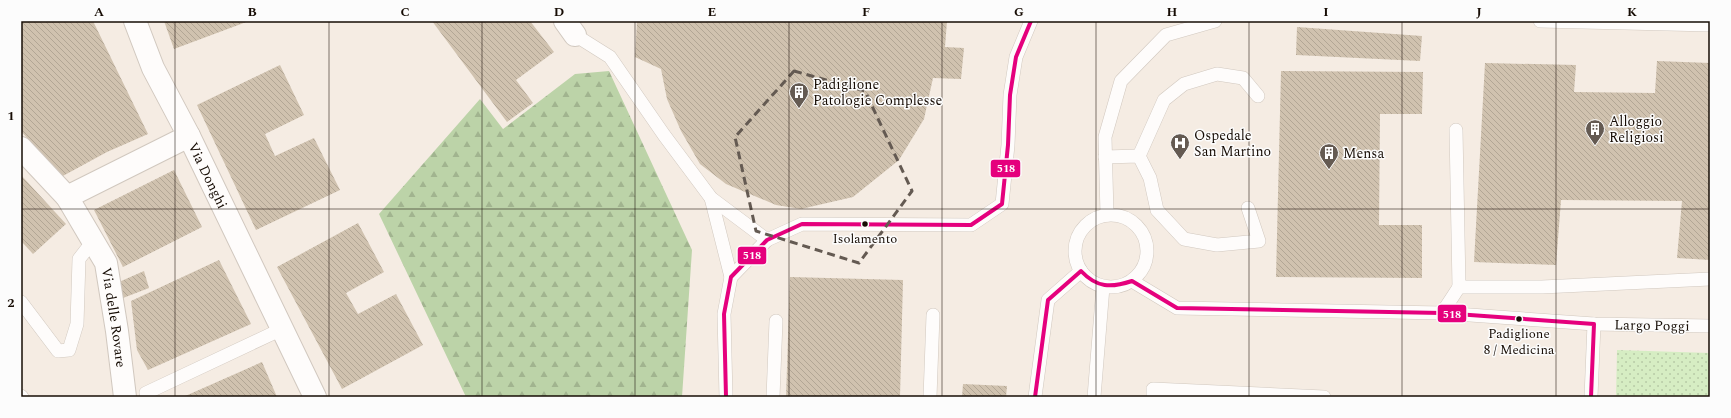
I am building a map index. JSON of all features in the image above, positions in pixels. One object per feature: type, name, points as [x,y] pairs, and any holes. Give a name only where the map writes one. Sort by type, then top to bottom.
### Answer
[{"type":"street","name":"Via Donghi","points":[[135,21],[153,68],[189,136],[315,397]]},
{"type":"street","points":[[67,197],[189,136]]},
{"type":"street","name":"Via delle Rovare","points":[[21,148],[67,197],[106,263],[117,331],[125,397]]},
{"type":"lane","points":[[732,277],[767,240],[802,224],[971,225],[1002,204],[1008,145],[1010,95],[1016,57],[1031,21]]},
{"type":"lane","points":[[1107,215],[1105,137],[1121,81],[1166,35],[1215,21]]},
{"type":"lane","points":[[1540,21],[1710,25]]},
{"type":"lane","points":[[570,28],[610,57],[664,135],[711,198],[767,240]]},
{"type":"lane","points":[[1139,156],[1164,100],[1184,84],[1217,74],[1243,78],[1258,96]]},
{"type":"lane","points":[[1442,313],[1459,287],[1456,130]]},
{"type":"lane","points":[[1105,157],[1139,156]]},
{"type":"lane","points":[[1139,156],[1150,178],[1157,210],[1184,239],[1218,245],[1259,241],[1248,208]]},
{"type":"lane","points":[[711,198],[732,277],[724,314],[726,397]]},
{"type":"lane","points":[[1107,215],[1125,217],[1139,227],[1147,244],[1144,268],[1132,281],[1116,287],[1103,287],[1088,279],[1081,271],[1075,253],[1078,236],[1089,222],[1107,215]]},
{"type":"lane","name":"Via delle Rovare","points":[[21,302],[58,351],[69,350],[77,324],[79,259],[93,241]]},
{"type":"lane","points":[[1035,397],[1048,300],[1081,271]]},
{"type":"lane","points":[[1459,287],[1542,287],[1710,279]]},
{"type":"lane","name":"Largo Poggi","points":[[1132,281],[1177,308],[1442,313],[1594,324],[1710,326]]},
{"type":"lane","points":[[1094,397],[1103,287]]},
{"type":"lane","points":[[930,397],[933,315]]},
{"type":"lane","points":[[773,397],[776,321]]},
{"type":"lane","points":[[1591,397],[1594,324]]},
{"type":"lane","points":[[147,397],[146,393],[282,329]]},
{"type":"lane","points":[[1153,397],[1153,390],[1324,397]]},
{"type":"highlighted area","points":[[794,71],[865,91],[912,191],[859,263],[756,231],[735,137]]},
{"type":"green space","points":[[609,71],[692,250],[682,397],[466,397],[379,214],[480,99],[503,129],[575,74]]},
{"type":"green space","points":[[1617,350],[1710,353],[1710,397],[1616,397]]},
{"type":"building","points":[[21,21],[93,21],[148,134],[107,152],[61,177],[21,131]]},
{"type":"building","points":[[164,21],[249,21],[174,49]]},
{"type":"building","points":[[432,21],[530,21],[554,52],[516,80],[533,103],[507,122]]},
{"type":"building","name":"Padiglione Patologie Complesse","points":[[637,21],[947,21],[945,47],[964,48],[961,79],[933,78],[924,119],[899,160],[853,197],[801,209],[776,205],[726,184],[700,164],[681,131],[667,99],[661,69],[635,57]]},
{"type":"building","points":[[1297,27],[1422,36],[1420,61],[1296,55]]},
{"type":"building","name":"Alloggio Religiosi","points":[[1657,61],[1710,63],[1710,260],[1677,258],[1682,201],[1561,200],[1556,265],[1474,262],[1485,63],[1576,65],[1574,92],[1655,93]]},
{"type":"building","points":[[280,65],[304,115],[265,134],[275,156],[314,138],[340,190],[256,230],[197,105]]},
{"type":"building","name":"Mensa","points":[[1281,71],[1423,72],[1422,114],[1380,114],[1379,225],[1422,225],[1422,278],[1276,277]]},
{"type":"building","points":[[174,170],[202,227],[123,267],[94,210]]},
{"type":"building","points":[[21,175],[66,224],[33,254],[21,241]]},
{"type":"building","points":[[358,223],[384,272],[346,293],[358,314],[396,294],[423,345],[342,389],[277,267]]},
{"type":"building","points":[[219,260],[251,324],[148,370],[137,350],[131,301]]},
{"type":"building","points":[[144,271],[149,288],[123,298],[119,282]]},
{"type":"building","points":[[790,277],[903,280],[900,397],[786,397]]},
{"type":"building","points":[[262,362],[277,397],[183,397]]},
{"type":"building","points":[[963,384],[1007,386],[1006,397],[962,397]]},
{"type":"transit line","name":"518","points":[[726,397],[724,314],[731,277],[767,240],[802,224],[971,225],[1002,204],[1008,145],[1010,95],[1016,57],[1031,21]]},
{"type":"transit line","name":"518","points":[[1035,397],[1048,300],[1081,271],[1093,281],[1105,285],[1117,285],[1132,281],[1177,308],[1442,313],[1594,324],[1591,397]]},
{"type":"place","name":"Padiglione Patologie Complesse","points":[[799,109]]},
{"type":"place","name":"Alloggio Religiosi","points":[[1595,146]]},
{"type":"place","name":"Ospedale San Martino","points":[[1180,160]]},
{"type":"place","name":"Mensa","points":[[1329,170]]},
{"type":"place","name":"Isolamento","points":[[865,224]]},
{"type":"place","name":"Padiglione 8 / Medicina","points":[[1519,319]]}]
